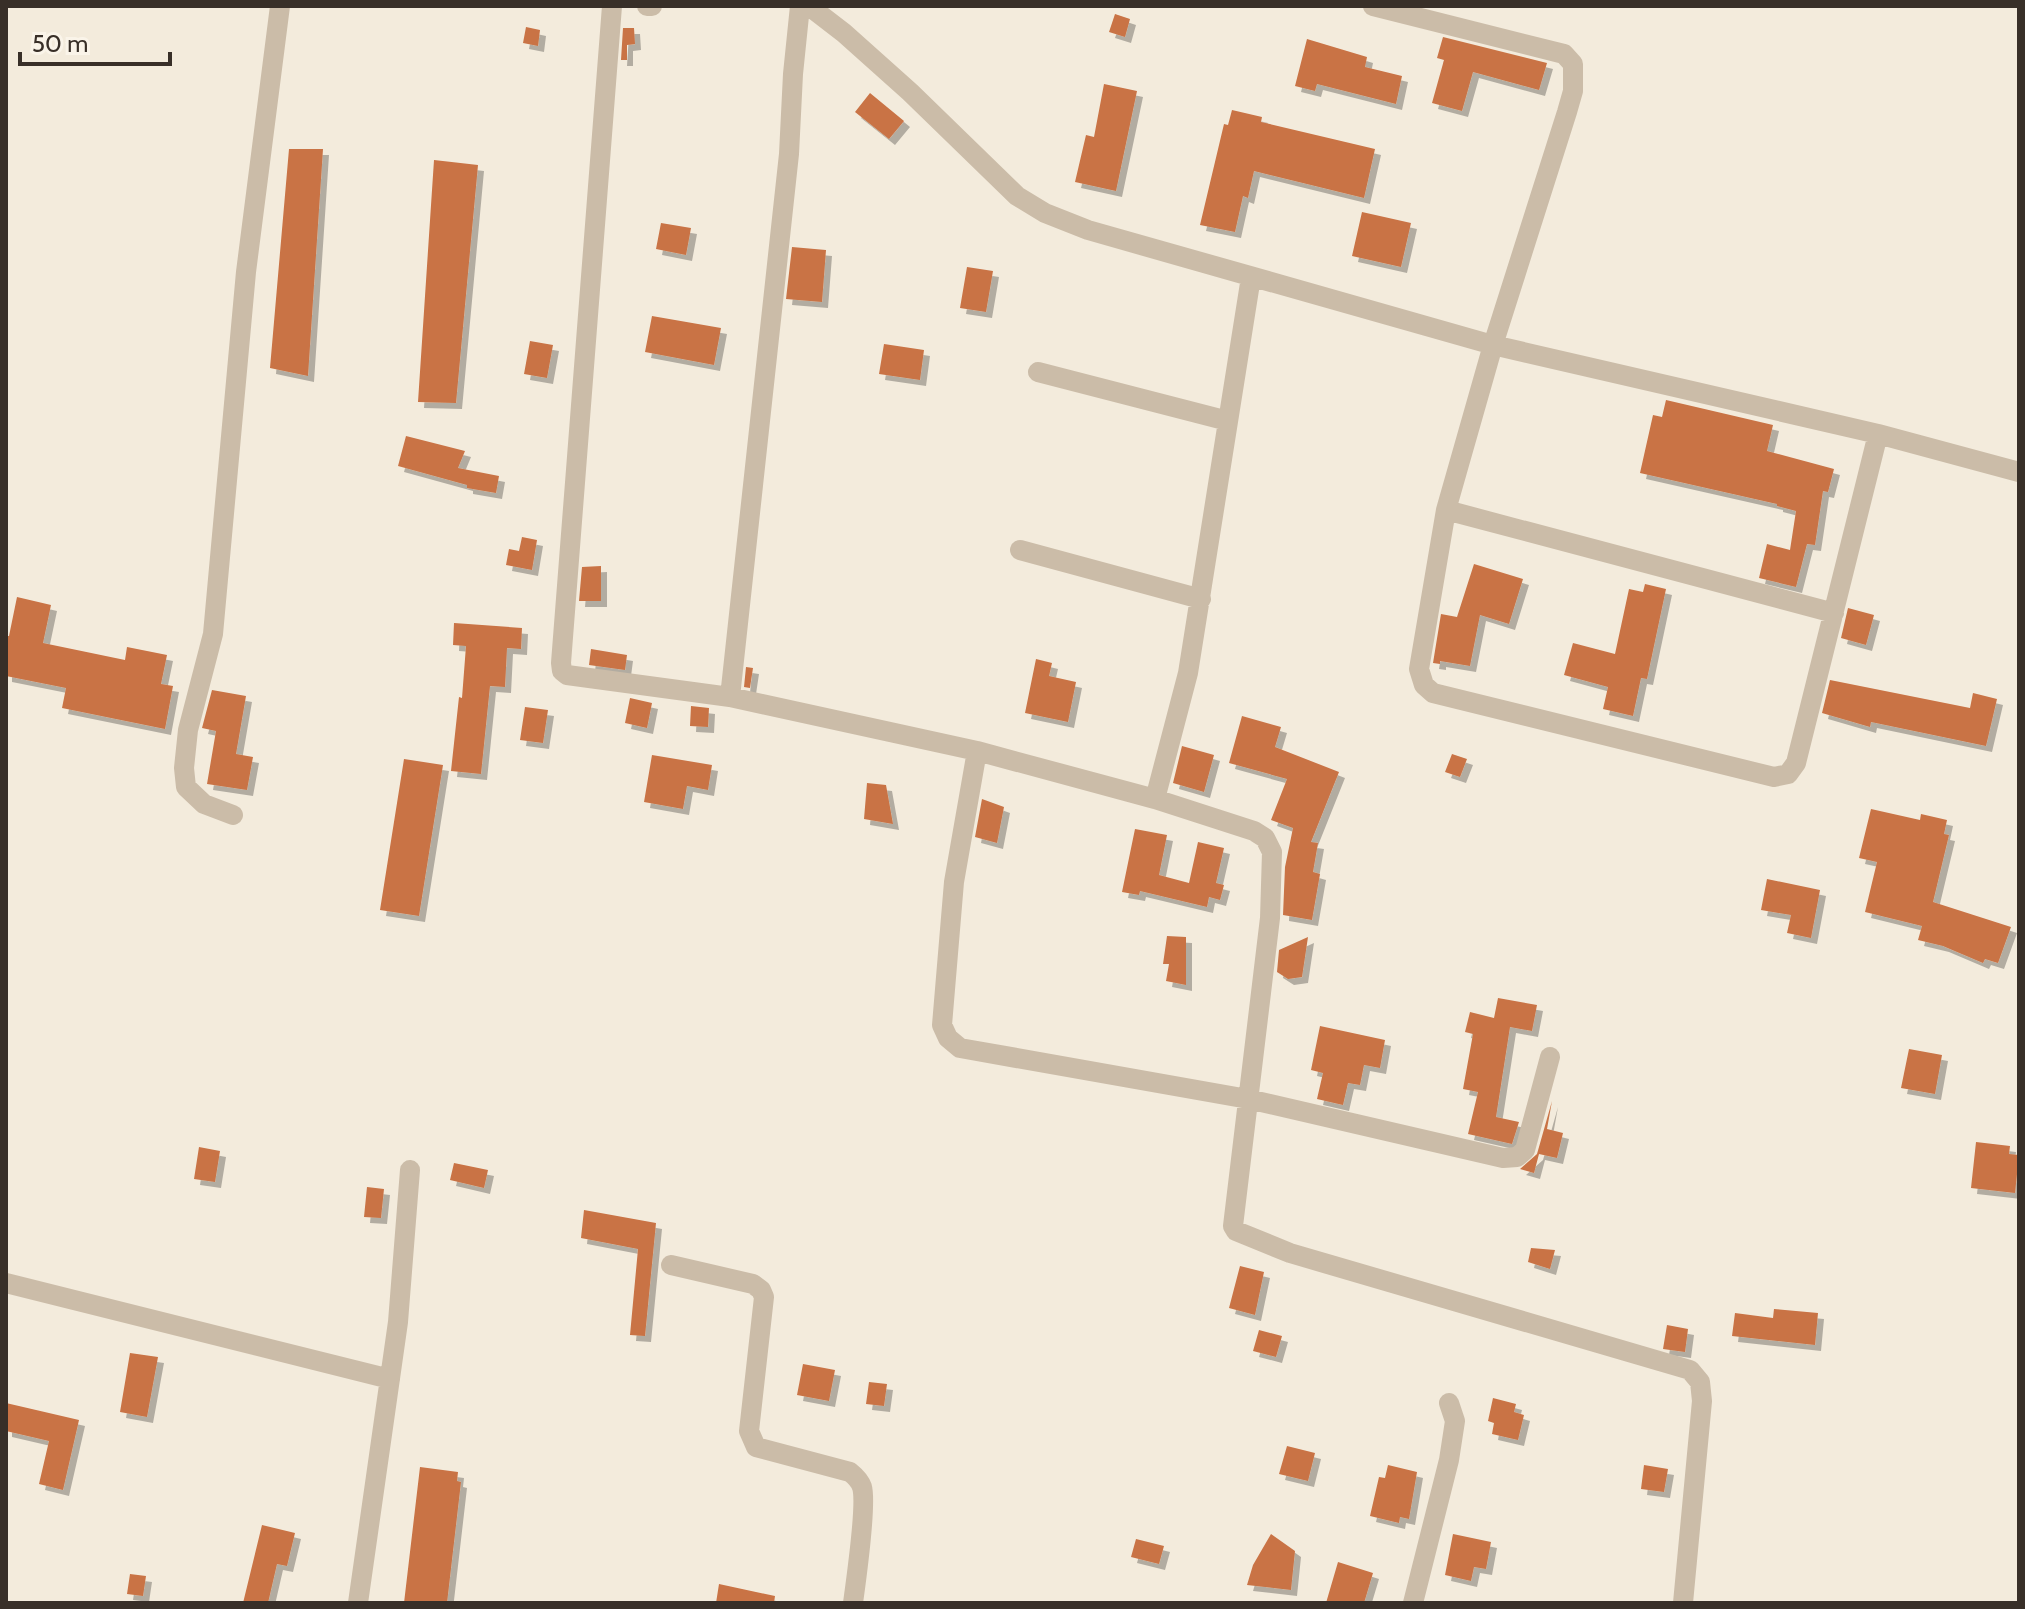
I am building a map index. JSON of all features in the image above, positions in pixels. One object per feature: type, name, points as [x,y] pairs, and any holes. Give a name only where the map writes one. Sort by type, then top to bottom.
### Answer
[{"type":"street","points":[[233,815],[204,804],[186,787],[184,768],[188,730],[213,634],[246,272],[280,6]]},
{"type":"street","points":[[612,6],[562,671],[567,675],[730,697],[977,751],[1155,799],[1254,831],[1265,838],[1272,852],[1270,918],[1233,1219],[1236,1231],[1290,1253],[1690,1370],[1700,1382],[1702,1401],[1683,1603]]},
{"type":"street","points":[[730,697],[789,154],[800,6]]},
{"type":"street","points":[[809,6],[910,92],[1017,196],[1036,208],[1088,230],[1493,345],[1878,434],[2019,472]]},
{"type":"street","points":[[1373,6],[1564,54],[1571,58],[1573,64],[1573,91],[1493,345],[1446,510],[1419,669],[1424,685],[1433,693],[1774,777],[1788,774],[1796,763],[1878,434]]},
{"type":"street","points":[[1155,799],[1188,673],[1251,277]]},
{"type":"street","points":[[1038,372],[1228,421]]},
{"type":"street","points":[[1446,510],[1834,613]]},
{"type":"street","points":[[1020,550],[1201,599]]},
{"type":"street","points":[[977,751],[954,882],[942,1025],[948,1038],[960,1048],[1248,1099],[1503,1158],[1517,1157],[1525,1150],[1550,1057]]},
{"type":"street","points":[[358,1603],[398,1322],[410,1170]]},
{"type":"street","points":[[671,1265],[753,1284],[761,1290],[764,1297],[749,1431],[756,1447],[850,1472],[858,1479],[863,1488],[853,1603]]},
{"type":"street","points":[[6,1283],[390,1379]]},
{"type":"street","points":[[1413,1603],[1449,1460],[1455,1421],[1449,1403]]},
{"type":"building","points":[[1115,14],[1130,19],[1125,37],[1109,32]]},
{"type":"building","points":[[526,27],[540,30],[538,46],[523,43]]},
{"type":"building","points":[[623,28],[634,28],[635,44],[627,45],[627,60],[621,60]]},
{"type":"building","points":[[1443,37],[1547,63],[1539,90],[1473,72],[1462,111],[1432,103],[1444,60],[1437,58]]},
{"type":"building","points":[[1307,39],[1367,57],[1365,67],[1402,76],[1396,104],[1317,84],[1315,91],[1295,86]]},
{"type":"building","points":[[1104,84],[1137,91],[1116,191],[1075,182],[1086,135],[1094,137]]},
{"type":"building","points":[[870,93],[904,121],[889,139],[855,112]]},
{"type":"building","points":[[1232,110],[1262,117],[1261,122],[1375,149],[1364,198],[1254,171],[1248,198],[1243,196],[1235,232],[1200,225],[1224,124],[1228,125]]},
{"type":"building","points":[[289,149],[323,149],[308,376],[270,368]]},
{"type":"building","points":[[434,160],[478,165],[456,403],[418,402]]},
{"type":"building","points":[[1362,212],[1411,223],[1401,267],[1352,256]]},
{"type":"building","points":[[661,223],[691,228],[686,255],[656,249]]},
{"type":"building","points":[[792,247],[826,250],[822,302],[786,299]]},
{"type":"building","points":[[967,267],[993,271],[986,312],[960,308]]},
{"type":"building","points":[[652,316],[721,328],[714,365],[645,352]]},
{"type":"building","points":[[530,341],[553,345],[547,378],[524,374]]},
{"type":"building","points":[[884,344],[924,350],[920,380],[879,374]]},
{"type":"building","points":[[1666,400],[1773,425],[1767,451],[1834,469],[1828,492],[1823,491],[1815,545],[1807,544],[1796,587],[1759,578],[1767,544],[1790,550],[1796,511],[1640,473],[1653,415],[1662,417]]},
{"type":"building","points":[[406,436],[465,451],[458,468],[499,476],[496,493],[467,488],[467,485],[398,466]]},
{"type":"building","points":[[522,537],[537,540],[532,570],[506,565],[509,549],[519,551]]},
{"type":"building","points":[[1474,564],[1523,579],[1509,624],[1480,615],[1470,666],[1440,661],[1440,664],[1433,663],[1441,614],[1457,617]]},
{"type":"building","points":[[601,566],[601,601],[579,601],[582,567]]},
{"type":"building","points":[[1645,584],[1666,589],[1647,679],[1641,678],[1633,716],[1603,709],[1608,687],[1564,675],[1573,643],[1615,654],[1629,589],[1643,592]]},
{"type":"building","points":[[17,597],[51,605],[43,643],[125,660],[127,647],[167,655],[161,684],[173,686],[165,729],[62,708],[66,688],[6,676],[6,636],[9,636]]},
{"type":"building","points":[[1848,608],[1874,615],[1866,645],[1841,638]]},
{"type":"building","points":[[454,623],[522,628],[521,649],[507,648],[505,687],[490,686],[481,774],[451,771],[466,646],[453,645]]},
{"type":"building","points":[[591,649],[627,655],[625,670],[589,665]]},
{"type":"building","points":[[1036,659],[1052,663],[1049,676],[1076,682],[1068,722],[1025,713]]},
{"type":"building","points":[[746,667],[753,668],[750,688],[744,687]]},
{"type":"building","points":[[1830,680],[1970,708],[1973,693],[1997,699],[1986,746],[1871,722],[1870,727],[1822,713]]},
{"type":"building","points":[[212,690],[246,696],[236,754],[253,757],[247,790],[207,784],[216,731],[202,728]]},
{"type":"building","points":[[630,698],[652,703],[647,728],[625,723]]},
{"type":"building","points":[[691,706],[709,708],[708,727],[690,726]]},
{"type":"building","points":[[525,707],[548,710],[543,743],[520,740]]},
{"type":"building","points":[[1242,716],[1281,727],[1275,747],[1339,772],[1311,842],[1318,843],[1313,872],[1320,874],[1312,920],[1283,915],[1285,867],[1293,828],[1271,820],[1287,779],[1229,763]]},
{"type":"building","points":[[1182,746],[1214,755],[1204,792],[1173,783]]},
{"type":"building","points":[[1452,754],[1467,759],[1460,777],[1445,772]]},
{"type":"building","points":[[652,755],[712,765],[708,790],[687,786],[683,809],[644,802]]},
{"type":"building","points":[[404,759],[443,765],[419,916],[380,910]]},
{"type":"building","points":[[867,783],[886,785],[893,824],[864,819]]},
{"type":"building","points":[[982,799],[1004,807],[997,843],[975,837]]},
{"type":"building","points":[[1871,809],[1920,820],[1921,814],[1947,820],[1944,834],[1949,835],[1933,902],[2011,927],[1998,963],[1985,959],[1983,963],[1943,946],[1918,940],[1922,926],[1865,912],[1877,862],[1859,858]]},
{"type":"building","points":[[1135,829],[1167,835],[1159,875],[1189,883],[1198,842],[1224,848],[1216,883],[1224,885],[1220,900],[1209,897],[1207,907],[1140,891],[1139,895],[1122,892]]},
{"type":"building","points":[[1767,879],[1820,890],[1811,938],[1787,933],[1791,915],[1761,910]]},
{"type":"building","points":[[1167,936],[1186,937],[1186,985],[1166,981],[1169,964],[1163,964]]},
{"type":"building","points":[[1308,937],[1302,977],[1288,979],[1277,972],[1279,950]]},
{"type":"building","points":[[1498,998],[1537,1005],[1532,1031],[1510,1027],[1496,1117],[1519,1122],[1512,1144],[1468,1134],[1478,1092],[1463,1089],[1473,1034],[1465,1032],[1470,1012],[1494,1018]]},
{"type":"building","points":[[1320,1026],[1385,1040],[1380,1068],[1364,1065],[1360,1085],[1348,1083],[1343,1105],[1317,1099],[1323,1073],[1311,1070]]},
{"type":"building","points":[[1909,1049],[1942,1055],[1935,1094],[1901,1088]]},
{"type":"building","points":[[1552,1101],[1547,1129],[1563,1133],[1557,1158],[1539,1154],[1534,1173],[1520,1169],[1537,1154]]},
{"type":"building","points":[[1976,1142],[2010,1146],[2009,1154],[2019,1155],[2015,1193],[1971,1188]]},
{"type":"building","points":[[199,1147],[220,1151],[215,1182],[194,1179]]},
{"type":"building","points":[[454,1163],[488,1170],[484,1188],[450,1180]]},
{"type":"building","points":[[367,1187],[384,1189],[381,1218],[364,1217]]},
{"type":"building","points":[[584,1210],[656,1223],[645,1336],[630,1335],[638,1249],[581,1238]]},
{"type":"building","points":[[1531,1248],[1555,1250],[1550,1269],[1528,1262]]},
{"type":"building","points":[[1240,1266],[1264,1272],[1255,1315],[1229,1308]]},
{"type":"building","points":[[1774,1309],[1818,1313],[1815,1345],[1732,1336],[1735,1313],[1773,1318]]},
{"type":"building","points":[[1667,1325],[1688,1329],[1685,1352],[1663,1349]]},
{"type":"building","points":[[1259,1330],[1282,1336],[1276,1357],[1253,1351]]},
{"type":"building","points":[[130,1353],[158,1357],[147,1417],[120,1412]]},
{"type":"building","points":[[803,1364],[835,1370],[829,1401],[797,1395]]},
{"type":"building","points":[[869,1382],[887,1384],[884,1406],[866,1404]]},
{"type":"building","points":[[1493,1398],[1516,1404],[1514,1412],[1524,1415],[1518,1440],[1492,1434],[1494,1423],[1488,1421]]},
{"type":"building","points":[[6,1403],[79,1420],[63,1490],[39,1484],[49,1441],[6,1431]]},
{"type":"building","points":[[1287,1446],[1315,1453],[1308,1481],[1279,1474]]},
{"type":"building","points":[[1388,1465],[1417,1472],[1409,1519],[1400,1517],[1399,1523],[1370,1516],[1379,1477],[1385,1478]]},
{"type":"building","points":[[1644,1465],[1668,1469],[1664,1492],[1641,1489]]},
{"type":"building","points":[[420,1467],[458,1472],[457,1481],[461,1482],[447,1603],[404,1603]]},
{"type":"building","points":[[262,1525],[295,1533],[287,1566],[277,1564],[268,1603],[243,1603]]},
{"type":"building","points":[[1271,1534],[1295,1551],[1291,1590],[1247,1585],[1253,1565]]},
{"type":"building","points":[[1453,1534],[1491,1542],[1486,1569],[1474,1567],[1471,1581],[1445,1575]]},
{"type":"building","points":[[1136,1539],[1164,1546],[1159,1564],[1131,1557]]},
{"type":"building","points":[[1338,1562],[1373,1573],[1364,1603],[1326,1603]]},
{"type":"building","points":[[130,1574],[146,1576],[143,1596],[127,1594]]},
{"type":"building","points":[[719,1584],[775,1596],[774,1603],[716,1603]]}]
